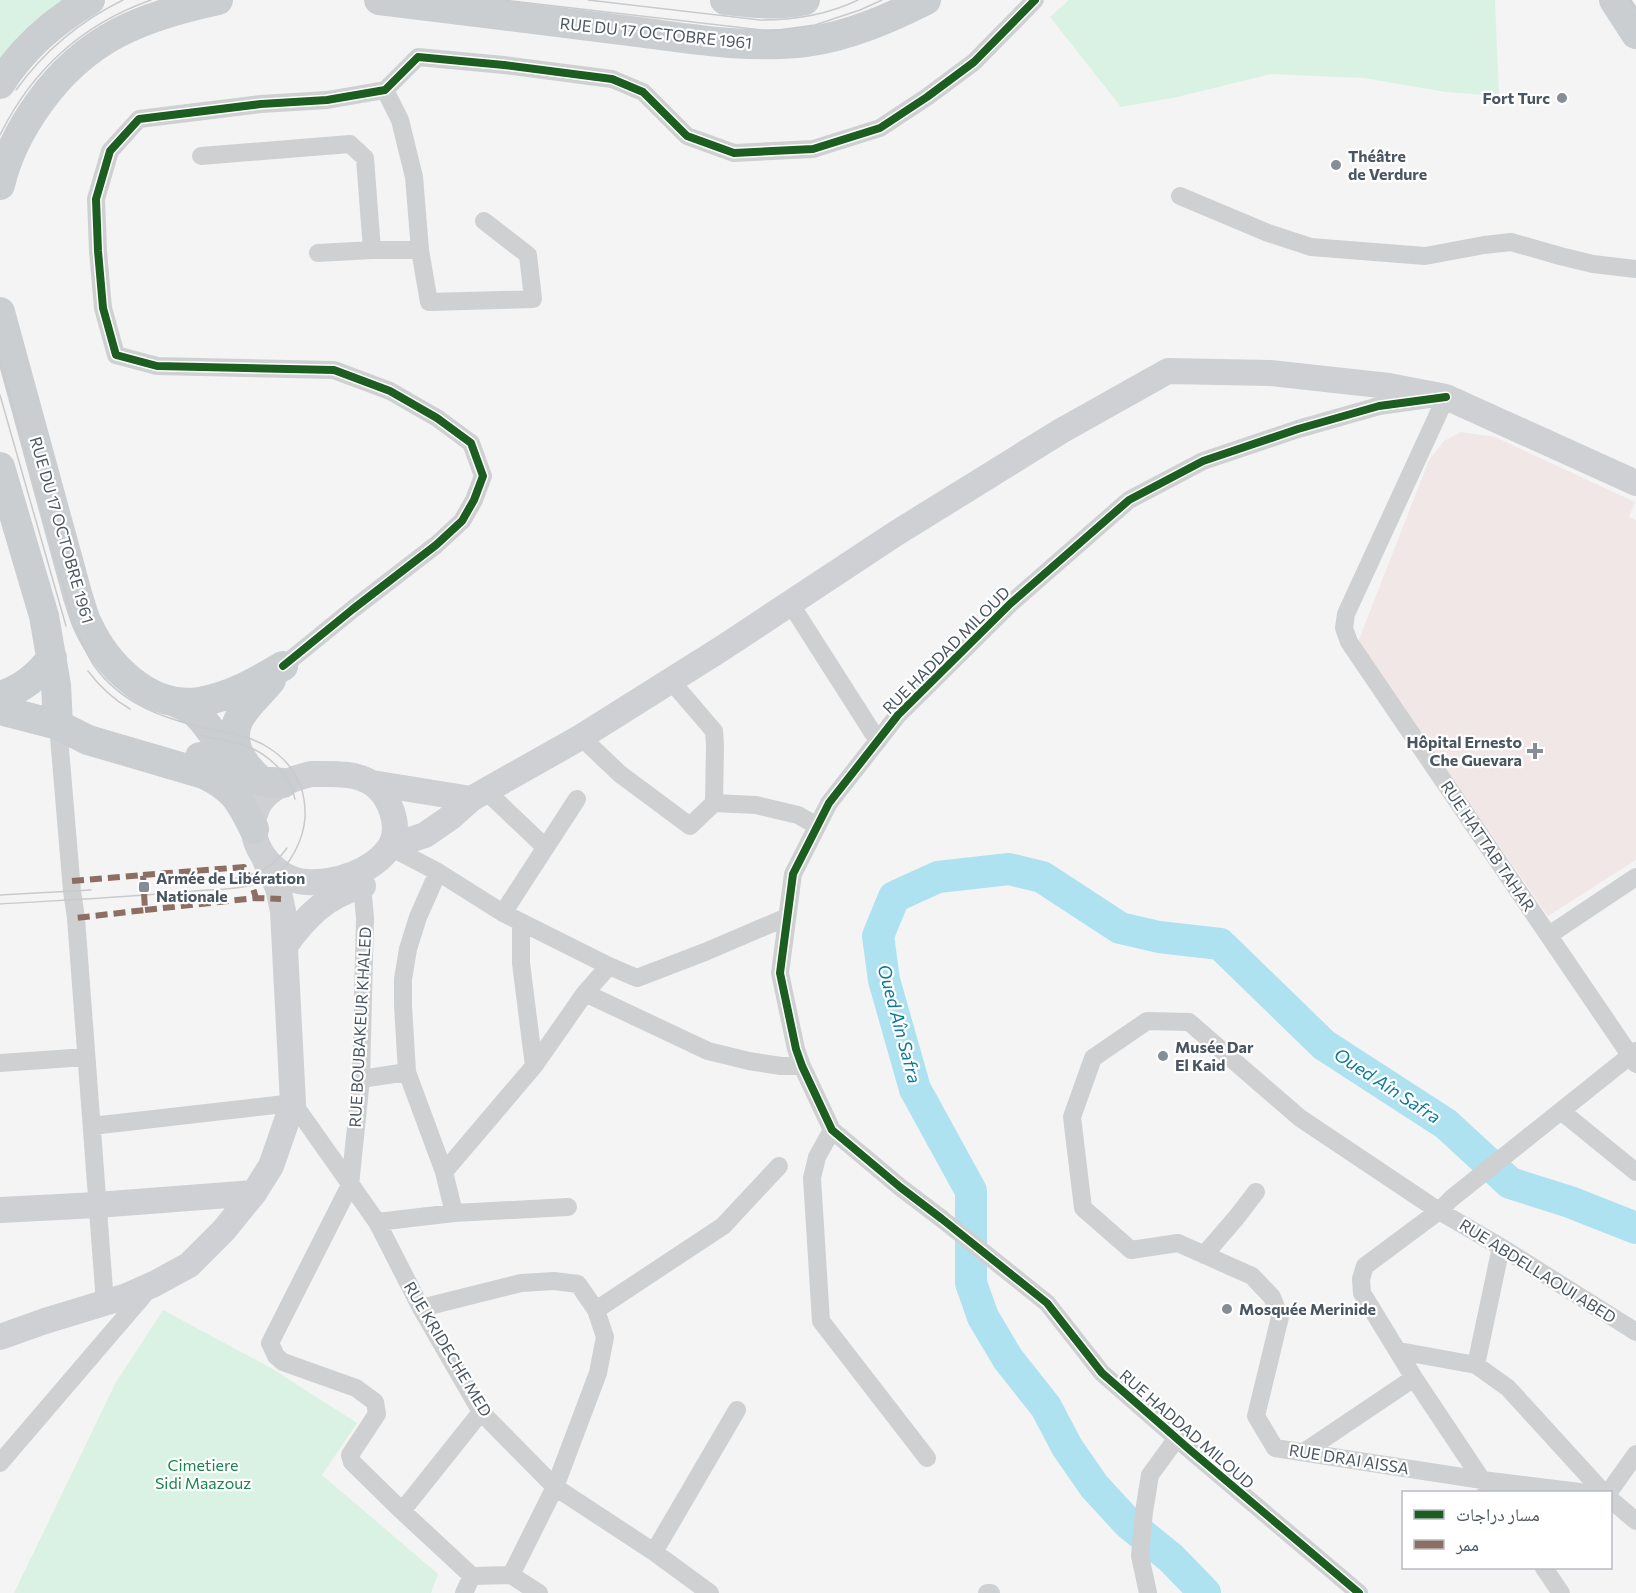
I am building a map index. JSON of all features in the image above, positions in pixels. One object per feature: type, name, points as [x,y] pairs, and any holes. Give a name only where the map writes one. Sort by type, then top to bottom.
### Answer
[{"type":"main road","points":[[0,84],[41,35],[90,0]]},
{"type":"main road","points":[[0,185],[4,169],[26,122],[61,74],[81,56],[129,26],[184,7],[218,0]]},
{"type":"main road","name":"RUE DU 17 OCTOBRE 1961","points":[[379,0],[719,42],[780,44],[806,42],[863,28],[926,0]]},
{"type":"main road","points":[[724,0],[788,4],[806,0]]},
{"type":"main road","points":[[1623,13],[1636,34]]},
{"type":"main road","name":"RUE DU 17 OCTOBRE 1961","points":[[0,312],[78,597],[99,645],[112,662],[143,690],[175,702],[215,699],[236,692],[283,666]]},
{"type":"main road","points":[[391,845],[425,835],[478,795],[581,737],[671,681],[895,534],[1042,443],[1168,371],[1270,372],[1389,386],[1446,397],[1636,483]]},
{"type":"main road","points":[[0,467],[44,616],[56,685],[58,725]]},
{"type":"main road","points":[[0,696],[22,687],[39,674],[52,657]]},
{"type":"main road","points":[[254,829],[254,817],[258,806],[272,791],[262,778],[250,771],[242,761],[236,743],[237,723],[283,666]]},
{"type":"main road","points":[[175,702],[192,710],[201,719],[231,760],[262,778]]},
{"type":"main road","points":[[0,710],[58,725],[88,740],[204,774],[217,781],[237,798],[254,829],[281,899],[293,1103],[271,1166],[255,1193],[224,1230],[189,1265],[127,1296],[0,1337]]},
{"type":"main road","points":[[58,725],[91,726],[262,778],[331,774],[358,777],[372,783],[478,795]]},
{"type":"main road","points":[[285,946],[301,925],[330,900],[362,879],[391,845],[394,830],[392,810],[381,791],[372,783]]},
{"type":"main road","points":[[265,860],[278,872],[294,880],[307,882],[341,878],[362,879]]},
{"type":"main road","points":[[285,946],[291,917],[297,904],[327,880]]},
{"type":"main road","points":[[0,1210],[255,1193]]},
{"type":"street","points":[[283,666],[436,545],[462,521],[474,500],[483,476],[471,443],[437,418],[390,392],[334,370],[157,366],[116,355],[103,308],[96,199],[110,151],[139,119],[261,104],[327,100],[385,90],[418,57],[612,79],[643,92],[687,136],[734,153],[813,149],[880,128],[917,104],[974,62],[1035,0]]},
{"type":"street","points":[[385,90],[400,120],[414,177],[420,250],[429,302],[532,299],[528,255],[484,221]]},
{"type":"street","points":[[201,156],[350,144],[364,158],[372,250]]},
{"type":"street","points":[[1180,196],[1268,233],[1311,247],[1425,256],[1511,242],[1593,264],[1636,269]]},
{"type":"street","points":[[318,253],[420,250]]},
{"type":"street","name":"RUE HADDAD MILOUD","points":[[1359,1593],[1102,1373],[1047,1303],[832,1130],[796,1049],[780,973],[793,874],[829,803],[898,715],[1010,604],[1129,500],[1203,461],[1298,429],[1379,406],[1446,397]]},
{"type":"street","name":"RUE HATTAB TAHAR","points":[[1446,397],[1346,614],[1344,628],[1348,642],[1634,1057]]},
{"type":"street","points":[[790,603],[878,741]]},
{"type":"street","points":[[581,737],[620,774],[690,826],[714,803],[714,731],[671,681]]},
{"type":"street","points":[[58,725],[76,918],[105,1303]]},
{"type":"street","points":[[478,795],[545,847]]},
{"type":"street","points":[[503,913],[577,799]]},
{"type":"street","points":[[714,803],[756,805],[798,815],[817,826]]},
{"type":"street","points":[[391,845],[503,913],[637,978],[787,917]]},
{"type":"street","points":[[438,872],[418,917],[408,949],[403,979],[403,1006],[407,1072],[444,1172],[454,1213]]},
{"type":"street","points":[[1549,935],[1636,877]]},
{"type":"street","name":"RUE BOUBAKEUR KHALED","points":[[362,879],[365,918],[361,1079],[350,1185],[270,1344],[276,1356],[283,1362],[356,1388],[375,1402],[377,1414],[350,1455],[352,1462],[402,1511]]},
{"type":"street","points":[[521,922],[521,963],[534,1066]]},
{"type":"street","points":[[444,1172],[534,1066],[585,993],[609,966]]},
{"type":"street","points":[[585,993],[708,1051],[749,1061],[781,1066],[802,1066]]},
{"type":"street","name":"RUE DRAI AISSA","points":[[1446,1204],[1300,1118],[1189,1022],[1146,1021],[1093,1058],[1072,1117],[1083,1208],[1131,1250],[1178,1243],[1252,1276],[1272,1298],[1280,1317],[1256,1416],[1275,1448],[1486,1486],[1564,1491]]},
{"type":"street","points":[[1486,1486],[1414,1378],[1362,1293],[1360,1279],[1365,1266],[1561,1111],[1634,1057]]},
{"type":"street","points":[[0,1063],[86,1058]]},
{"type":"street","points":[[361,1079],[407,1072]]},
{"type":"street","points":[[92,1126],[293,1103]]},
{"type":"street","name":"RUE KRIDECHE MED","points":[[293,1103],[377,1222],[421,1308],[481,1412],[555,1487],[654,1552],[710,1593]]},
{"type":"street","points":[[1561,1111],[1636,1172]]},
{"type":"street","points":[[832,1130],[817,1157],[812,1178],[821,1321],[927,1458]]},
{"type":"street","points":[[596,1310],[723,1226],[779,1166]]},
{"type":"street","points":[[1204,1255],[1256,1192]]},
{"type":"street","name":"RUE ABDELLAOUI ABED","points":[[1446,1204],[1501,1247],[1636,1332]]},
{"type":"street","points":[[377,1222],[454,1213],[568,1207]]},
{"type":"street","points":[[1476,1365],[1501,1247]]},
{"type":"street","points":[[421,1308],[521,1283],[554,1281],[578,1284],[596,1310],[605,1337],[598,1373],[555,1487],[511,1575]]},
{"type":"street","points":[[0,1463],[154,1284]]},
{"type":"street","points":[[1399,1352],[1476,1365],[1508,1388],[1602,1491]]},
{"type":"street","points":[[1304,1452],[1414,1378]]},
{"type":"street","points":[[654,1552],[737,1410]]},
{"type":"street","points":[[481,1412],[402,1511],[472,1576],[511,1575],[539,1593]]},
{"type":"street","points":[[1148,1593],[1140,1556],[1150,1475],[1177,1438]]},
{"type":"street","points":[[1610,1491],[1636,1454]]},
{"type":"street","points":[[1612,1500],[1636,1521]]},
{"type":"street","points":[[1545,1569],[1561,1593]]},
{"type":"street","points":[[464,1593],[472,1576]]},
{"type":"shaded area","name":"Hôpital Ernesto Che Guevara","points":[[1461,432],[1495,437],[1635,502],[1629,517],[1636,520],[1636,860],[1548,916],[1358,642],[1429,460],[1444,441]]},
{"type":"green space","points":[[0,0],[65,0],[0,62]]},
{"type":"green space","points":[[1069,0],[1495,0],[1499,96],[1446,92],[1364,78],[1271,74],[1177,97],[1121,107],[1050,17]]},
{"type":"green space","name":"Cimetiere Sidi Maazouz","points":[[163,1310],[271,1368],[357,1423],[322,1475],[438,1574],[431,1593],[14,1593],[116,1382]]},
{"type":"waterway","name":"Oued Aîn Safra","points":[[1205,1593],[1171,1558],[1128,1523],[1094,1486],[1067,1447],[1046,1407],[1008,1359],[983,1317],[971,1283],[971,1191],[915,1089],[884,980],[878,936],[894,897],[938,877],[1009,869],[1042,877],[1120,928],[1159,937],[1220,944],[1324,1045],[1446,1124],[1510,1183],[1570,1202],[1636,1228]]},
{"type":"tram line","points":[[16,90],[38,62],[64,38],[92,17],[123,0]]},
{"type":"tram line","points":[[0,135],[28,90],[62,52],[103,22],[151,0]]},
{"type":"tram line","points":[[503,0],[771,31],[815,25],[882,0]]},
{"type":"tram line","points":[[588,0],[760,20],[810,16],[858,0]]},
{"type":"tram line","points":[[1630,0],[1636,9]]},
{"type":"tram line","points":[[0,361],[74,623],[93,664],[116,690],[145,708],[192,725],[248,738],[278,754],[297,778],[305,806],[302,834],[290,860],[271,878],[253,885],[122,897],[0,904]]},
{"type":"tram line","points":[[0,395],[66,626]]},
{"type":"tram line","points":[[88,671],[107,692],[130,709]]},
{"type":"tram line","points":[[200,735],[246,746],[263,754],[283,774],[295,799]]},
{"type":"tram line","points":[[223,880],[259,872],[274,862],[287,848]]},
{"type":"tram line","points":[[0,895],[91,890]]},
{"type":"marked path","points":[[143,875],[244,867],[256,898]]},
{"type":"marked path","points":[[72,881],[143,875],[145,910],[76,918]]},
{"type":"marked path","points":[[145,910],[256,898],[281,899]]},
{"type":"cycle path","points":[[283,666],[436,545],[462,521],[474,500],[483,476],[471,443],[437,418],[390,391],[334,370],[157,366],[116,355],[103,308],[96,199],[110,151],[139,119],[261,104],[327,100],[385,90],[418,57],[612,79],[643,92],[687,136],[734,153],[813,149],[880,128],[927,97],[974,62],[1035,0]]},
{"type":"cycle path","points":[[1359,1593],[1102,1373],[1047,1303],[832,1130],[796,1049],[780,973],[793,874],[829,803],[898,715],[1010,604],[1129,500],[1203,461],[1298,429],[1379,406],[1446,397]]},
{"type":"place","name":"Fort Turc","points":[[1562,98]]},
{"type":"place","name":"Théâtre de Verdure","points":[[1336,165]]},
{"type":"place","name":"Hôpital Ernesto Che Guevara","points":[[1535,751]]},
{"type":"place","name":"Armée de Libération Nationale","points":[[144,887]]},
{"type":"place","name":"Musée Dar El Kaid","points":[[1163,1056]]},
{"type":"place","name":"Mosquée Merinide","points":[[1227,1309]]}]
